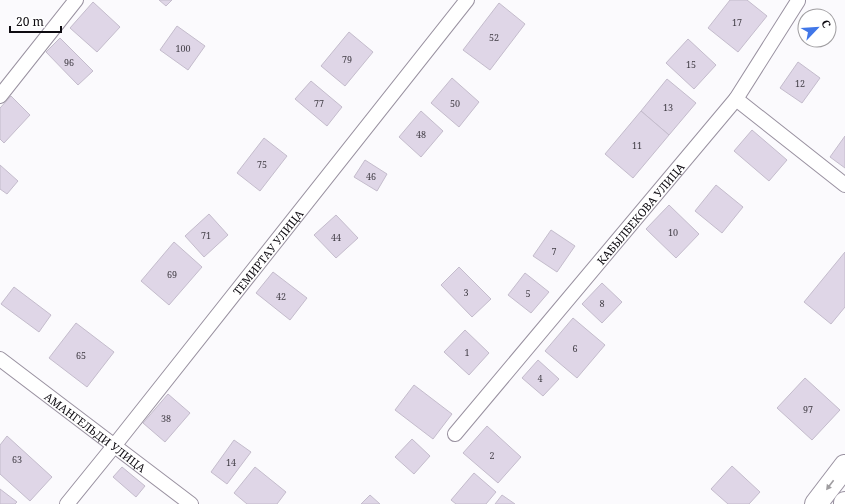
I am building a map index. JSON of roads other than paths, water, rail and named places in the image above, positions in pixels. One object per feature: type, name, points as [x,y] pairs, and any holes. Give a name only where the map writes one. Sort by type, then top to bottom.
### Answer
[{"type":"main road","points":[[816,504],[845,466]]},
{"type":"street","points":[[0,96],[76,0]]},
{"type":"street","name":"ТЕМИРТАУ УЛИЦА","points":[[67,504],[467,0]]},
{"type":"street","name":"КАБЫЛБЕКОВА УЛИЦА","points":[[455,434],[736,99],[798,1]]},
{"type":"street","points":[[736,99],[845,184]]},
{"type":"street","name":"АМАНГЕЛЬДИ УЛИЦА","points":[[0,359],[191,504]]}]
